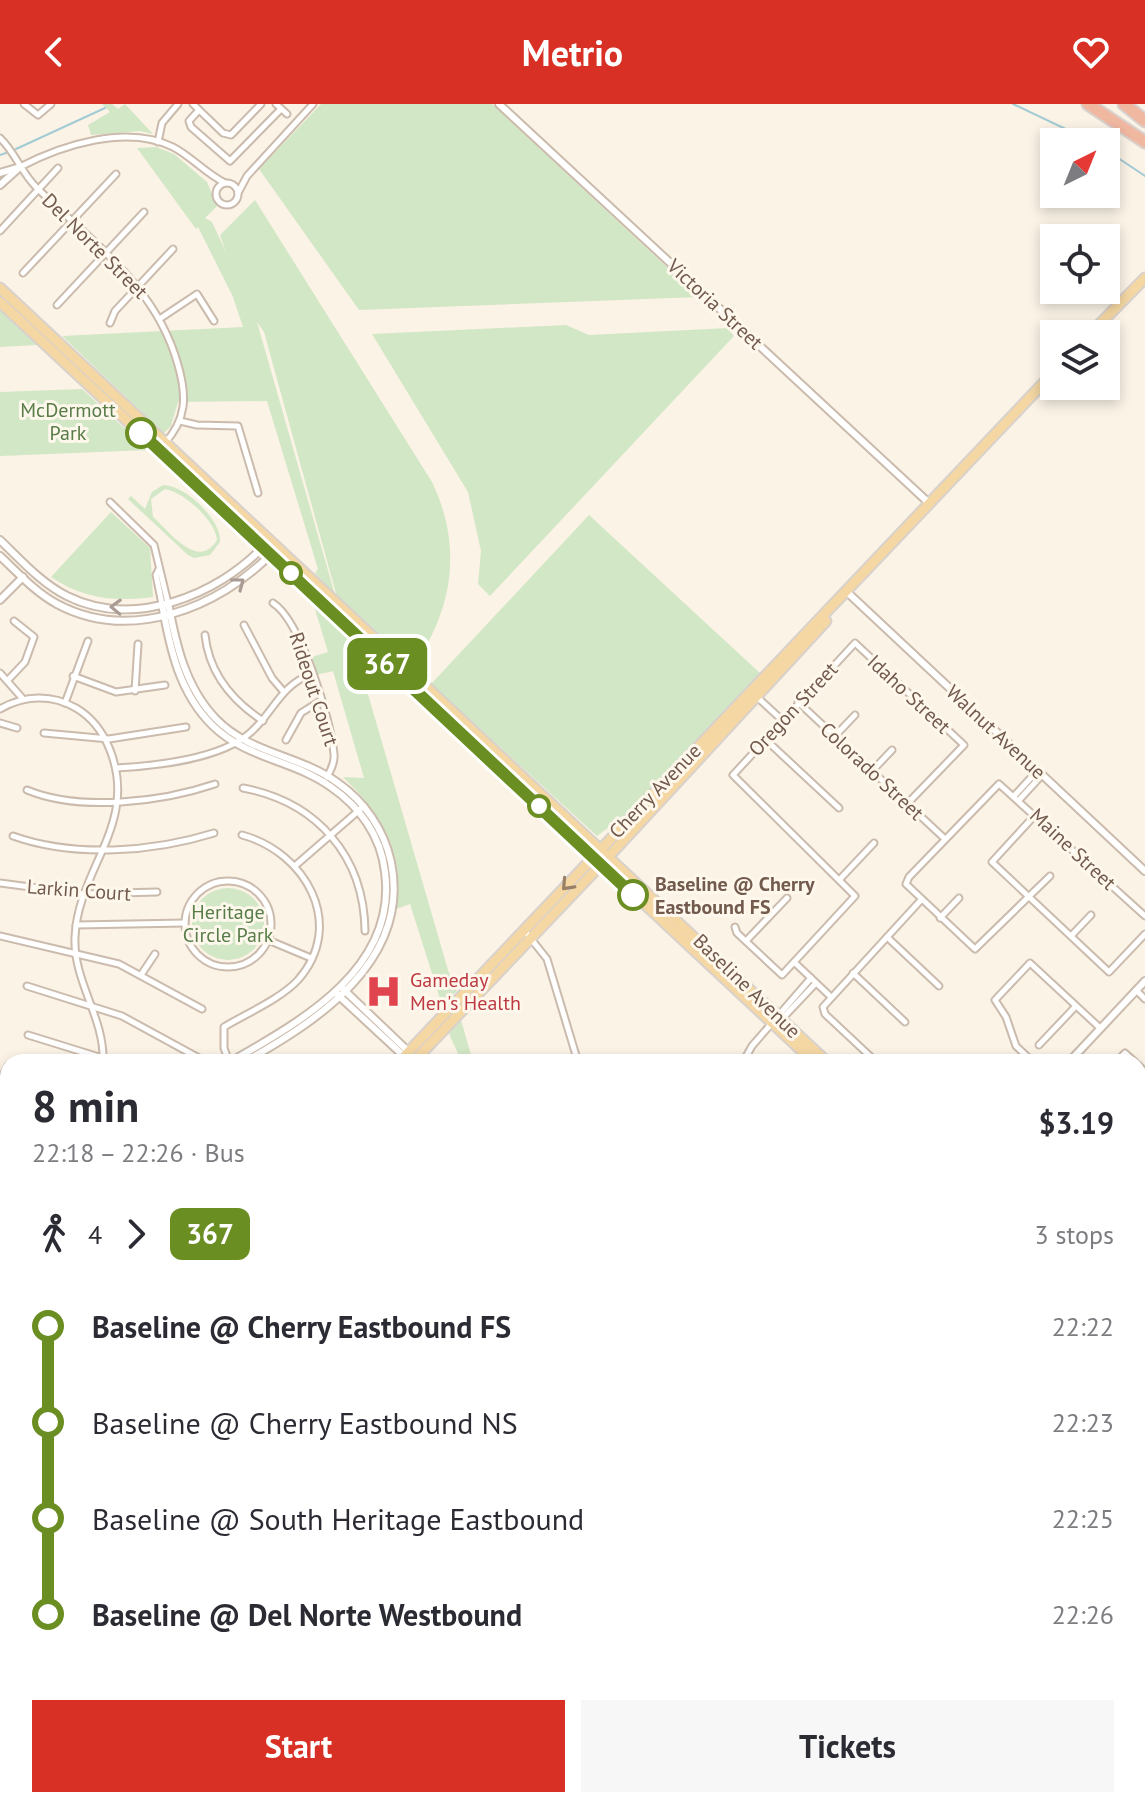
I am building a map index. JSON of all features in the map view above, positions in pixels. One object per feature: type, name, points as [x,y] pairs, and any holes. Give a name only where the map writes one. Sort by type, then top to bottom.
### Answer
[{"type":"highway","points":[[1088,104],[1145,142]]},
{"type":"highway","points":[[1124,104],[1145,121]]},
{"type":"main road","points":[[1104,320],[1145,278]]},
{"type":"main road","name":"Baseline Avenue","points":[[0,288],[592,857],[818,1054]]},
{"type":"main road","name":"Baseline Avenue","points":[[0,302],[162,446]]},
{"type":"main road","name":"Cherry Avenue","points":[[527,934],[592,857],[1040,387]]},
{"type":"main road","name":"Baseline Avenue","points":[[270,548],[601,848],[777,1019],[807,1054]]},
{"type":"main road","name":"Cherry Avenue","points":[[412,1054],[527,934],[601,865],[841,604],[847,592]]},
{"type":"street","points":[[24,104],[38,115],[51,104]]},
{"type":"street","points":[[158,142],[162,123],[178,104]]},
{"type":"street","points":[[193,104],[223,133],[231,135],[261,104]]},
{"type":"street","points":[[210,175],[217,188],[216,197],[226,205],[235,202],[247,176],[312,104]]},
{"type":"street","name":"Victoria Street","points":[[499,104],[930,504]]},
{"type":"street","points":[[199,110],[189,121],[191,127],[226,160],[233,160],[278,106],[287,114]]},
{"type":"street","name":"Del Norte Street","points":[[0,138],[38,189],[139,285],[161,318],[183,384],[185,403],[180,421]]},
{"type":"street","points":[[0,173],[82,143],[124,139],[158,142],[184,154],[225,183],[232,184],[247,176]]},
{"type":"street","points":[[0,185],[20,167]]},
{"type":"street","points":[[0,231],[58,168]]},
{"type":"street","points":[[23,273],[116,174]]},
{"type":"street","points":[[217,188],[225,183]]},
{"type":"street","points":[[232,184],[238,193]]},
{"type":"street","points":[[57,305],[144,212]]},
{"type":"street","points":[[110,323],[113,314],[173,249]]},
{"type":"street","points":[[161,318],[197,294],[214,321]]},
{"type":"street","points":[[162,446],[180,421],[241,428],[258,493]]},
{"type":"street","points":[[110,502],[152,542],[175,661],[189,694],[212,725],[237,741],[326,779],[361,809],[387,847],[393,902],[378,952],[340,991],[286,1038],[258,1054]]},
{"type":"street","points":[[0,540],[55,589],[85,603],[116,608],[165,603],[222,583],[270,548]]},
{"type":"street","points":[[0,556],[49,599],[85,615],[127,619],[196,607],[227,592],[270,548]]},
{"type":"street","points":[[0,600],[31,569]]},
{"type":"street","name":"Walnut Avenue","points":[[847,592],[1145,871]]},
{"type":"street","name":"Rideout Court","points":[[273,603],[296,628],[312,674],[335,756],[326,779]]},
{"type":"street","points":[[8,680],[25,662],[34,637],[14,621]]},
{"type":"street","points":[[244,625],[272,678],[283,691]]},
{"type":"street","points":[[205,635],[208,655],[224,687],[263,721]]},
{"type":"street","points":[[65,703],[88,641]]},
{"type":"street","name":"Oregon Street","points":[[841,878],[733,775],[855,643]]},
{"type":"street","name":"Idaho Street","points":[[855,643],[964,745],[907,804]]},
{"type":"street","points":[[135,691],[138,644]]},
{"type":"street","points":[[0,673],[23,699]]},
{"type":"street","points":[[116,768],[178,760],[237,741],[263,721],[283,691],[312,674]]},
{"type":"street","points":[[73,676],[106,690],[135,691],[165,685]]},
{"type":"street","points":[[756,696],[782,720]]},
{"type":"street","points":[[0,709],[23,699],[41,698],[65,703],[89,717],[105,739],[116,768],[117,801],[106,848],[83,894],[76,925],[75,954],[99,1031],[102,1054]]},
{"type":"street","points":[[286,740],[301,713],[320,701]]},
{"type":"street","name":"Colorado Street","points":[[798,702],[945,839]]},
{"type":"street","points":[[835,736],[855,715]]},
{"type":"street","points":[[0,723],[17,728]]},
{"type":"street","points":[[44,733],[105,739],[146,736],[186,727]]},
{"type":"street","points":[[765,739],[839,808]]},
{"type":"street","points":[[872,771],[892,750]]},
{"type":"street","points":[[1018,797],[1040,773]]},
{"type":"street","points":[[27,790],[74,800],[117,801],[173,796],[215,784]]},
{"type":"street","name":"Maine Street","points":[[945,839],[999,784],[1018,797],[1145,916]]},
{"type":"street","points":[[243,788],[294,805],[331,834],[357,878],[365,931]]},
{"type":"street","points":[[296,865],[361,809]]},
{"type":"street","points":[[1036,814],[992,862],[1109,972],[1145,934]]},
{"type":"street","points":[[13,836],[62,846],[106,848],[159,846],[214,833]]},
{"type":"street","points":[[227,1054],[224,1027],[292,986],[311,958],[317,939],[316,907],[308,882],[296,865],[271,845],[242,835]]},
{"type":"street","points":[[945,839],[906,884],[975,949],[1050,876]]},
{"type":"street","points":[[735,927],[782,975],[855,894],[841,878],[874,843]]},
{"type":"street","points":[[235,881],[251,888],[266,903],[271,919],[268,940],[248,962],[219,966],[194,950],[185,923],[188,907],[199,892],[216,882],[235,881]]},
{"type":"street","name":"Larkin Court","points":[[0,883],[83,894],[157,892]]},
{"type":"street","points":[[746,941],[787,898]]},
{"type":"street","points":[[940,918],[959,898]]},
{"type":"street","points":[[868,1054],[822,1009],[921,900]]},
{"type":"street","points":[[1071,936],[1091,915]]},
{"type":"street","points":[[76,925],[185,923]]},
{"type":"street","points":[[527,934],[549,964],[576,1054]]},
{"type":"street","points":[[0,936],[114,963],[202,1009]]},
{"type":"street","points":[[887,937],[939,986]]},
{"type":"street","points":[[268,940],[311,958]]},
{"type":"street","points":[[141,975],[155,954]]},
{"type":"street","points":[[794,962],[831,997]]},
{"type":"street","points":[[1025,1054],[1016,1046],[1006,1017],[995,1000],[1030,963],[1100,1028]]},
{"type":"street","points":[[853,973],[905,1022]]},
{"type":"street","points":[[1076,1054],[1145,981]]},
{"type":"street","points":[[749,1054],[777,1019],[813,983]]},
{"type":"street","points":[[27,986],[132,1020],[192,1054]]},
{"type":"street","points":[[1136,990],[1145,999]]},
{"type":"street","points":[[340,991],[402,1054]]},
{"type":"street","points":[[244,1054],[279,1034],[340,991]]},
{"type":"street","points":[[1039,1045],[1076,1006]]},
{"type":"street","points":[[28,1035],[87,1054]]},
{"type":"street","points":[[0,1311],[0,1322]]},
{"type":"green space","points":[[102,104],[112,104],[118,109],[125,104],[153,134],[140,131],[91,135],[88,125],[110,112]]},
{"type":"green space","points":[[321,104],[492,104],[699,297],[359,310],[259,169]]},
{"type":"green space","points":[[156,147],[174,154],[207,182],[217,206],[205,218],[212,222],[226,252],[220,235],[255,200],[432,482],[448,530],[449,577],[437,623],[413,667],[337,597],[264,332],[257,322],[335,595],[315,573],[318,569],[267,401],[178,402],[171,426],[164,433],[62,336],[243,327],[233,297],[198,227],[196,229],[137,148]]},
{"type":"green space","name":"McDermott Park","points":[[0,310],[37,345],[0,347]]},
{"type":"green space","points":[[566,325],[589,335],[728,328],[734,336],[490,596],[478,584],[481,551],[468,492],[372,334]]},
{"type":"green space","name":"McDermott Park","points":[[82,389],[148,450],[0,456],[0,392]]},
{"type":"green space","points":[[163,485],[172,487],[191,497],[209,514],[220,542],[210,555],[194,558],[188,555],[128,499],[131,496],[145,509],[152,492]],"holes":[[[165,489],[198,508],[211,524],[217,540],[209,549],[201,552],[184,546],[153,517],[151,499]]]},
{"type":"green space","points":[[111,512],[150,548],[153,597],[100,597],[75,590],[51,577]]},
{"type":"green space","points":[[589,515],[761,674],[639,805],[597,836],[431,684]]},
{"type":"green space","points":[[314,606],[352,639],[448,970],[457,991],[442,1005],[410,904],[396,909],[397,870],[388,836],[369,805],[343,777],[364,778],[333,671],[316,675],[312,657],[328,652]]},
{"type":"green space","name":"Heritage Circle Park","points":[[235,888],[254,898],[262,910],[262,938],[254,950],[242,958],[221,960],[202,950],[194,938],[192,917],[202,898],[214,890]]},
{"type":"green space","points":[[461,1020],[471,1054],[458,1054],[449,1034]]},
{"type":"waterway","points":[[1013,104],[1064,128]]},
{"type":"waterway","points":[[16,149],[105,108]]},
{"type":"waterway","points":[[0,155],[6,153]]},
{"type":"waterway","points":[[1120,159],[1145,176]]},
{"type":"bus line","name":"367","points":[[141,433],[633,895]]},
{"type":"place","name":"Baseline @ Cherry Eastbound FS","points":[[633,895]]},
{"type":"place","name":"Gameday Men's Health","points":[[384,992]]}]
